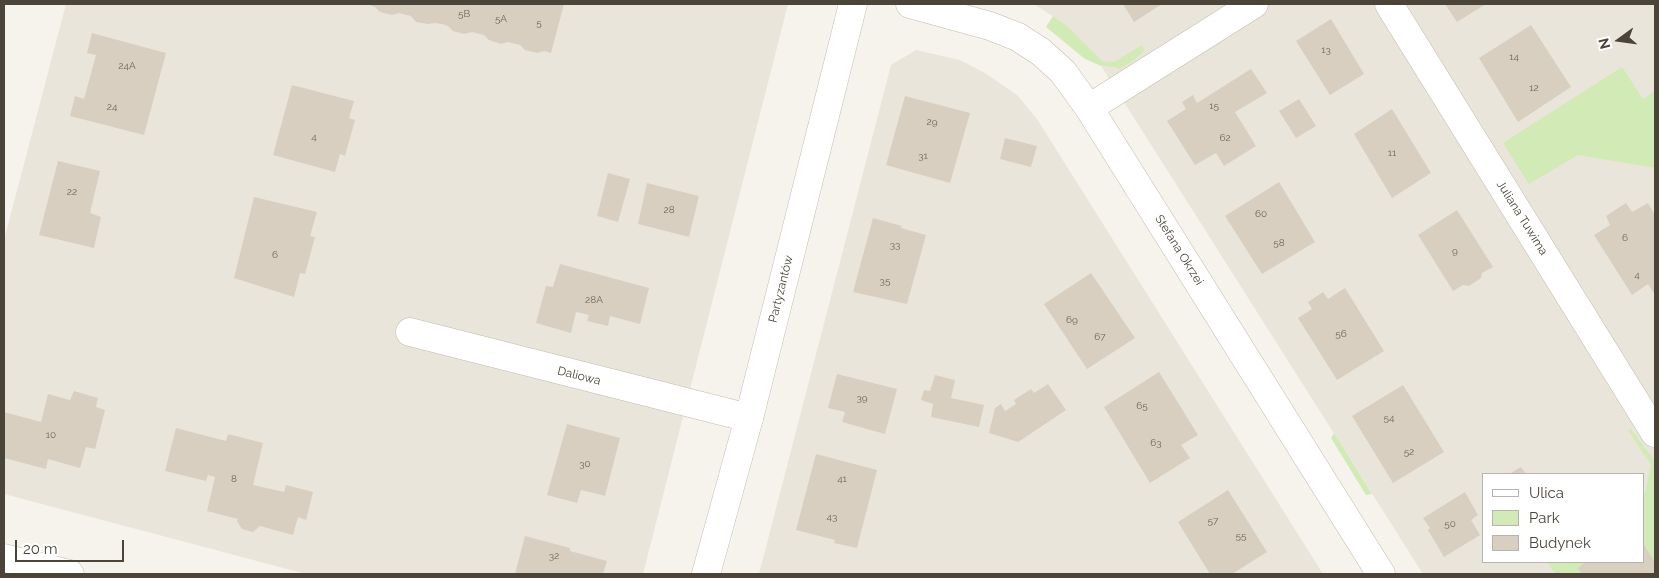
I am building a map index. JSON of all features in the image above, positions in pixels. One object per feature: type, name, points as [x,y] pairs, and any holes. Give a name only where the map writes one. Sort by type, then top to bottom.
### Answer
[{"type":"street","name":"Partyzantów","points":[[706,574],[748,418],[853,4]]},
{"type":"street","name":"Stefana Okrzei","points":[[910,4],[990,26],[1018,37],[1041,52],[1063,72],[1090,108],[1382,574]]},
{"type":"street","points":[[1090,108],[1254,4]]},
{"type":"street","name":"Juliana Tuwima","points":[[1389,4],[1655,432]]},
{"type":"street","name":"Daliowa","points":[[410,332],[748,418]]},
{"type":"street","points":[[4,558],[70,574]]},
{"type":"shaded area","points":[[66,4],[788,4],[643,574],[306,574],[4,494],[4,240]]},
{"type":"shaded area","points":[[1034,4],[1655,4],[1655,574],[1423,574],[1098,61],[1066,25]]},
{"type":"shaded area","points":[[916,50],[960,60],[985,73],[1017,95],[1037,119],[1323,574],[759,574],[891,65]]},
{"type":"green space","points":[[1053,16],[1066,25],[1103,62],[1114,62],[1142,45],[1144,51],[1132,62],[1119,69],[1101,66],[1085,59],[1046,27]]},
{"type":"green space","points":[[1622,67],[1643,99],[1655,91],[1655,168],[1578,155],[1529,184],[1503,143]]},
{"type":"green space","points":[[1631,429],[1655,461],[1655,574],[1556,574],[1548,563],[1644,563],[1644,494],[1651,465],[1628,430]]},
{"type":"green space","points":[[1334,433],[1372,494],[1366,495],[1331,438]]},
{"type":"building","points":[[367,4],[564,4],[551,53],[544,51],[537,53],[525,50],[520,45],[508,42],[501,44],[489,40],[484,35],[472,32],[464,34],[453,31],[448,26],[442,24],[416,22],[411,16],[380,12],[375,7]]},
{"type":"building","points":[[1123,4],[1162,4],[1134,22]]},
{"type":"building","points":[[1445,4],[1486,4],[1457,22]]},
{"type":"building","points":[[1331,19],[1364,74],[1330,95],[1296,41]]},
{"type":"building","points":[[1531,25],[1571,87],[1518,122],[1479,58]]},
{"type":"building","points":[[92,33],[166,53],[144,135],[70,116],[75,96],[84,99],[96,55],[87,53]]},
{"type":"building","points":[[1251,69],[1267,93],[1235,112],[1256,146],[1224,166],[1216,153],[1195,165],[1167,121],[1186,109],[1182,102],[1193,95],[1197,103]]},
{"type":"building","points":[[292,85],[354,101],[349,118],[355,120],[345,156],[340,154],[335,172],[273,155]]},
{"type":"building","points":[[905,96],[970,113],[950,183],[886,165]]},
{"type":"building","points":[[1299,99],[1316,126],[1296,138],[1279,111]]},
{"type":"building","points":[[1392,109],[1431,173],[1392,198],[1354,134]]},
{"type":"building","points":[[1005,138],[1037,146],[1031,167],[1000,159]]},
{"type":"building","points":[[58,161],[100,171],[90,213],[101,217],[94,248],[39,235]]},
{"type":"building","points":[[608,173],[630,179],[618,222],[597,216]]},
{"type":"building","points":[[1279,182],[1315,242],[1262,274],[1225,216]]},
{"type":"building","points":[[647,183],[699,196],[689,237],[638,224]]},
{"type":"building","points":[[254,197],[317,212],[310,236],[315,237],[305,274],[300,273],[294,297],[234,278]]},
{"type":"building","points":[[1626,203],[1632,212],[1648,203],[1655,215],[1655,295],[1648,284],[1632,295],[1594,235],[1610,225],[1606,216]]},
{"type":"building","points":[[1457,210],[1493,267],[1482,273],[1481,278],[1469,286],[1463,285],[1453,291],[1418,235]]},
{"type":"building","points":[[873,218],[926,235],[907,304],[853,292]]},
{"type":"building","points":[[560,264],[649,288],[640,324],[610,316],[608,326],[587,321],[589,315],[576,312],[571,333],[536,323],[546,286],[553,287]]},
{"type":"building","points":[[1091,273],[1135,338],[1087,369],[1044,304]]},
{"type":"building","points":[[1345,288],[1384,351],[1337,380],[1298,318],[1312,309],[1308,302],[1323,292],[1328,299]]},
{"type":"building","points":[[1159,372],[1198,435],[1181,445],[1190,458],[1150,483],[1104,407]]},
{"type":"building","points":[[837,374],[897,389],[885,434],[842,422],[845,412],[828,408]]},
{"type":"building","points":[[935,375],[955,380],[951,398],[984,405],[979,427],[931,417],[933,404],[921,400],[924,390],[930,391]]},
{"type":"building","points":[[1048,384],[1066,410],[1018,442],[989,433],[995,408],[1001,404],[1005,411],[1016,404],[1014,400],[1031,389],[1034,393]]},
{"type":"building","points":[[1403,385],[1444,452],[1393,483],[1352,416]]},
{"type":"building","points":[[74,391],[98,398],[96,407],[105,410],[95,449],[86,447],[80,468],[48,459],[46,469],[4,458],[4,412],[41,422],[48,394],[70,400]]},
{"type":"building","points":[[567,424],[620,438],[605,496],[581,490],[577,503],[547,495]]},
{"type":"building","points":[[176,428],[226,441],[228,434],[263,443],[253,485],[284,492],[286,485],[313,492],[306,520],[298,517],[293,535],[260,526],[253,532],[242,529],[237,521],[238,519],[207,511],[215,477],[208,475],[206,481],[165,471]]},
{"type":"building","points":[[816,454],[877,470],[857,548],[834,543],[835,540],[796,530]]},
{"type":"building","points":[[1521,467],[1525,473],[1511,473]]},
{"type":"building","points":[[1228,490],[1267,552],[1232,574],[1210,574],[1178,522]]},
{"type":"building","points":[[1465,492],[1478,515],[1471,520],[1480,535],[1444,557],[1423,518]]},
{"type":"building","points":[[525,536],[570,548],[570,551],[607,561],[603,574],[515,574]]},
{"type":"building","points":[[1644,545],[1655,563],[1655,574],[1582,574],[1578,568],[1585,563],[1644,563]]}]
